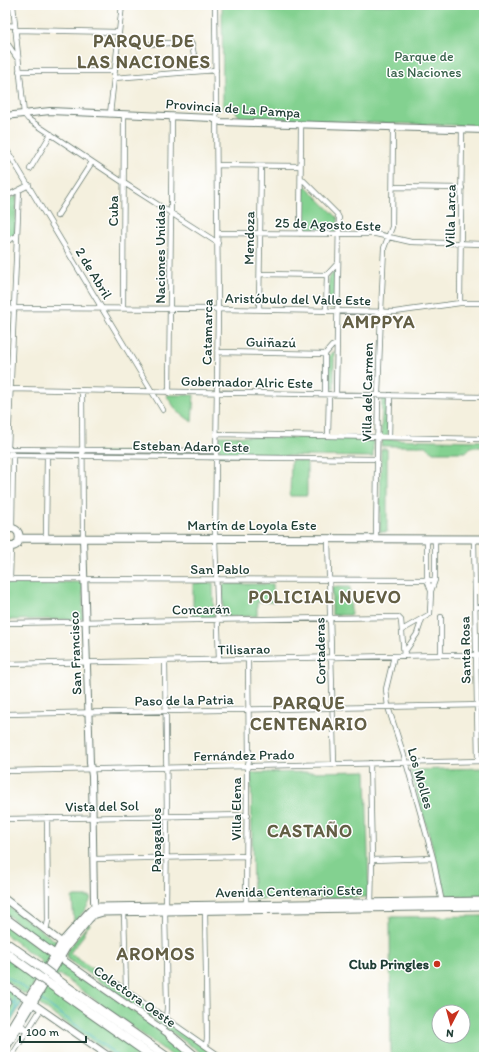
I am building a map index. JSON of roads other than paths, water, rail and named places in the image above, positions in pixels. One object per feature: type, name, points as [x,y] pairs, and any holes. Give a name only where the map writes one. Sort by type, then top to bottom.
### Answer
[{"type":"highway","points":[[5,918],[58,956]]},
{"type":"highway","points":[[5,942],[36,969],[153,1057]]},
{"type":"highway","points":[[5,952],[36,969]]},
{"type":"highway","points":[[57,984],[167,1057]]},
{"type":"highway","points":[[170,1035],[196,1057]]},
{"type":"main road","points":[[5,522],[9,529],[19,533],[20,538],[18,543],[8,545]]},
{"type":"main road","name":"Martín de Loyola Este","points":[[20,538],[484,539]]},
{"type":"main road","name":"Avenida Centenario Este","points":[[97,910],[106,906],[124,909],[442,904],[484,901]]},
{"type":"main road","name":"Avenida Centenario Este","points":[[442,904],[484,906]]},
{"type":"main road","name":"Avenida Centenario Este","points":[[166,908],[205,910],[245,907]]},
{"type":"main road","points":[[5,1049],[64,944],[88,913],[97,910]]},
{"type":"main road","points":[[5,1037],[31,1002]]},
{"type":"main road","points":[[19,1026],[27,1030]]},
{"type":"street","points":[[14,5],[24,114],[28,119],[218,243]]},
{"type":"street","points":[[110,114],[122,5]]},
{"type":"street","name":"Catamarca","points":[[215,5],[218,233],[215,538],[219,660]]},
{"type":"street","points":[[5,25],[15,28],[119,32]]},
{"type":"street","points":[[5,40],[18,59]]},
{"type":"street","points":[[151,44],[190,42],[192,45],[197,71]]},
{"type":"street","points":[[19,71],[115,70]]},
{"type":"street","points":[[114,78],[216,70]]},
{"type":"street","name":"Provincia de La Pampa","points":[[5,116],[50,111],[212,118],[220,122],[484,130]]},
{"type":"street","name":"Cuba","points":[[123,308],[124,114]]},
{"type":"street","name":"Naciones Unidas","points":[[169,393],[172,116]]},
{"type":"street","points":[[300,234],[300,166],[302,125]]},
{"type":"street","name":"Villa del Carmen","points":[[376,538],[377,437],[381,312],[384,248],[392,227],[393,127]]},
{"type":"street","name":"Villa Larca","points":[[460,303],[462,129]]},
{"type":"street","points":[[30,169],[51,134]]},
{"type":"street","name":"2 de Abril","points":[[5,147],[163,410]]},
{"type":"street","points":[[57,216],[92,162]]},
{"type":"street","points":[[217,165],[300,166]]},
{"type":"street","name":"Mendoza","points":[[260,309],[261,166]]},
{"type":"street","points":[[301,178],[337,214],[339,218],[336,394]]},
{"type":"street","points":[[5,197],[29,185]]},
{"type":"street","points":[[393,187],[462,188]]},
{"type":"street","points":[[9,529],[13,455],[7,449],[7,408],[10,389],[19,190]]},
{"type":"street","name":"25 de Agosto Este","points":[[218,233],[376,234],[411,242],[484,244]]},
{"type":"street","points":[[5,242],[16,236]]},
{"type":"street","points":[[326,311],[327,275],[338,264]]},
{"type":"street","points":[[260,274],[327,275]]},
{"type":"street","name":"Aristóbulo del Valle Este","points":[[5,311],[14,308],[123,308],[395,312],[460,303],[484,303]]},
{"type":"street","points":[[328,436],[325,354],[332,346],[337,344]]},
{"type":"street","name":"Guiñazú","points":[[218,352],[325,354]]},
{"type":"street","points":[[5,366],[11,366]]},
{"type":"street","name":"Gobernador Alric Este","points":[[10,389],[169,393],[484,397]]},
{"type":"street","name":"San Francisco","points":[[82,391],[81,456],[88,713],[91,769],[94,900],[97,910]]},
{"type":"street","name":"Villa del Carmen","points":[[389,437],[390,395]]},
{"type":"street","name":"Esteban Adaro Este","points":[[216,434],[484,439]]},
{"type":"street","name":"Esteban Adaro Este","points":[[7,449],[216,451]]},
{"type":"street","name":"Esteban Adaro Este","points":[[5,455],[377,459]]},
{"type":"street","points":[[46,538],[47,456]]},
{"type":"street","name":"Cortaderas","points":[[328,538],[334,764]]},
{"type":"street","points":[[427,539],[427,580],[431,591]]},
{"type":"street","points":[[404,655],[402,630],[430,614],[431,591],[435,580],[435,539]]},
{"type":"street","name":"Santa Rosa","points":[[474,539],[478,761]]},
{"type":"street","points":[[7,579],[8,545]]},
{"type":"street","name":"San Pablo","points":[[7,579],[435,580]]},
{"type":"street","points":[[476,608],[484,607]]},
{"type":"street","name":"Concarán","points":[[5,624],[330,617],[398,617],[401,620],[402,630]]},
{"type":"street","points":[[441,617],[441,655]]},
{"type":"street","points":[[404,655],[417,634],[422,619]]},
{"type":"street","name":"Tilisarao","points":[[5,664],[248,660],[404,655],[484,655]]},
{"type":"street","name":"Los Molles","points":[[394,656],[386,689],[388,707],[406,762],[433,858],[442,904]]},
{"type":"street","name":"Villa Elena","points":[[245,907],[249,760],[248,660]]},
{"type":"street","name":"Papagallos","points":[[165,661],[167,816],[166,1018]]},
{"type":"street","name":"Paso de la Patria","points":[[5,714],[484,705]]},
{"type":"street","name":"Fernández Prado","points":[[5,772],[484,761]]},
{"type":"street","points":[[370,763],[372,860],[371,905]]},
{"type":"street","name":"Vista del Sol","points":[[5,819],[248,815]]},
{"type":"street","points":[[46,930],[48,922],[47,818]]},
{"type":"street","points":[[93,859],[247,856]]},
{"type":"street","points":[[372,860],[433,858]]},
{"type":"street","points":[[5,899],[64,944]]},
{"type":"street","points":[[124,909],[126,990]]},
{"type":"street","points":[[205,910],[206,1046]]},
{"type":"street","name":"Colectora Oeste","points":[[58,956],[200,1057]]},
{"type":"street","points":[[98,971],[222,1057]]},
{"type":"street","points":[[5,984],[110,1057]]},
{"type":"street","points":[[11,1057],[41,1009]]},
{"type":"waterway","points":[[5,975],[27,990]]},
{"type":"waterway","points":[[15,996],[16,1011]]},
{"type":"waterway","points":[[40,999],[120,1057]]},
{"type":"waterway","points":[[8,1000],[15,1004]]},
{"type":"waterway","points":[[5,1028],[21,1002]]},
{"type":"waterway","points":[[24,1025],[33,1011]]},
{"type":"waterway","points":[[15,1038],[21,1030]]},
{"type":"place","name":"Club Pringles","points":[[437,964]]},
{"type":"district","name":"PARQUE DE LAS NACIONES","points":[[144,51]]},
{"type":"district","name":"AMPPYA","points":[[379,322]]},
{"type":"district","name":"POLICIAL NUEVO","points":[[325,597]]},
{"type":"district","name":"PARQUE CENTENARIO","points":[[309,713]]},
{"type":"district","name":"CASTAÑO","points":[[310,831]]},
{"type":"district","name":"AROMOS","points":[[156,954]]},
{"type":"park label","name":"Parque de las Naciones","points":[[424,64]]}]
